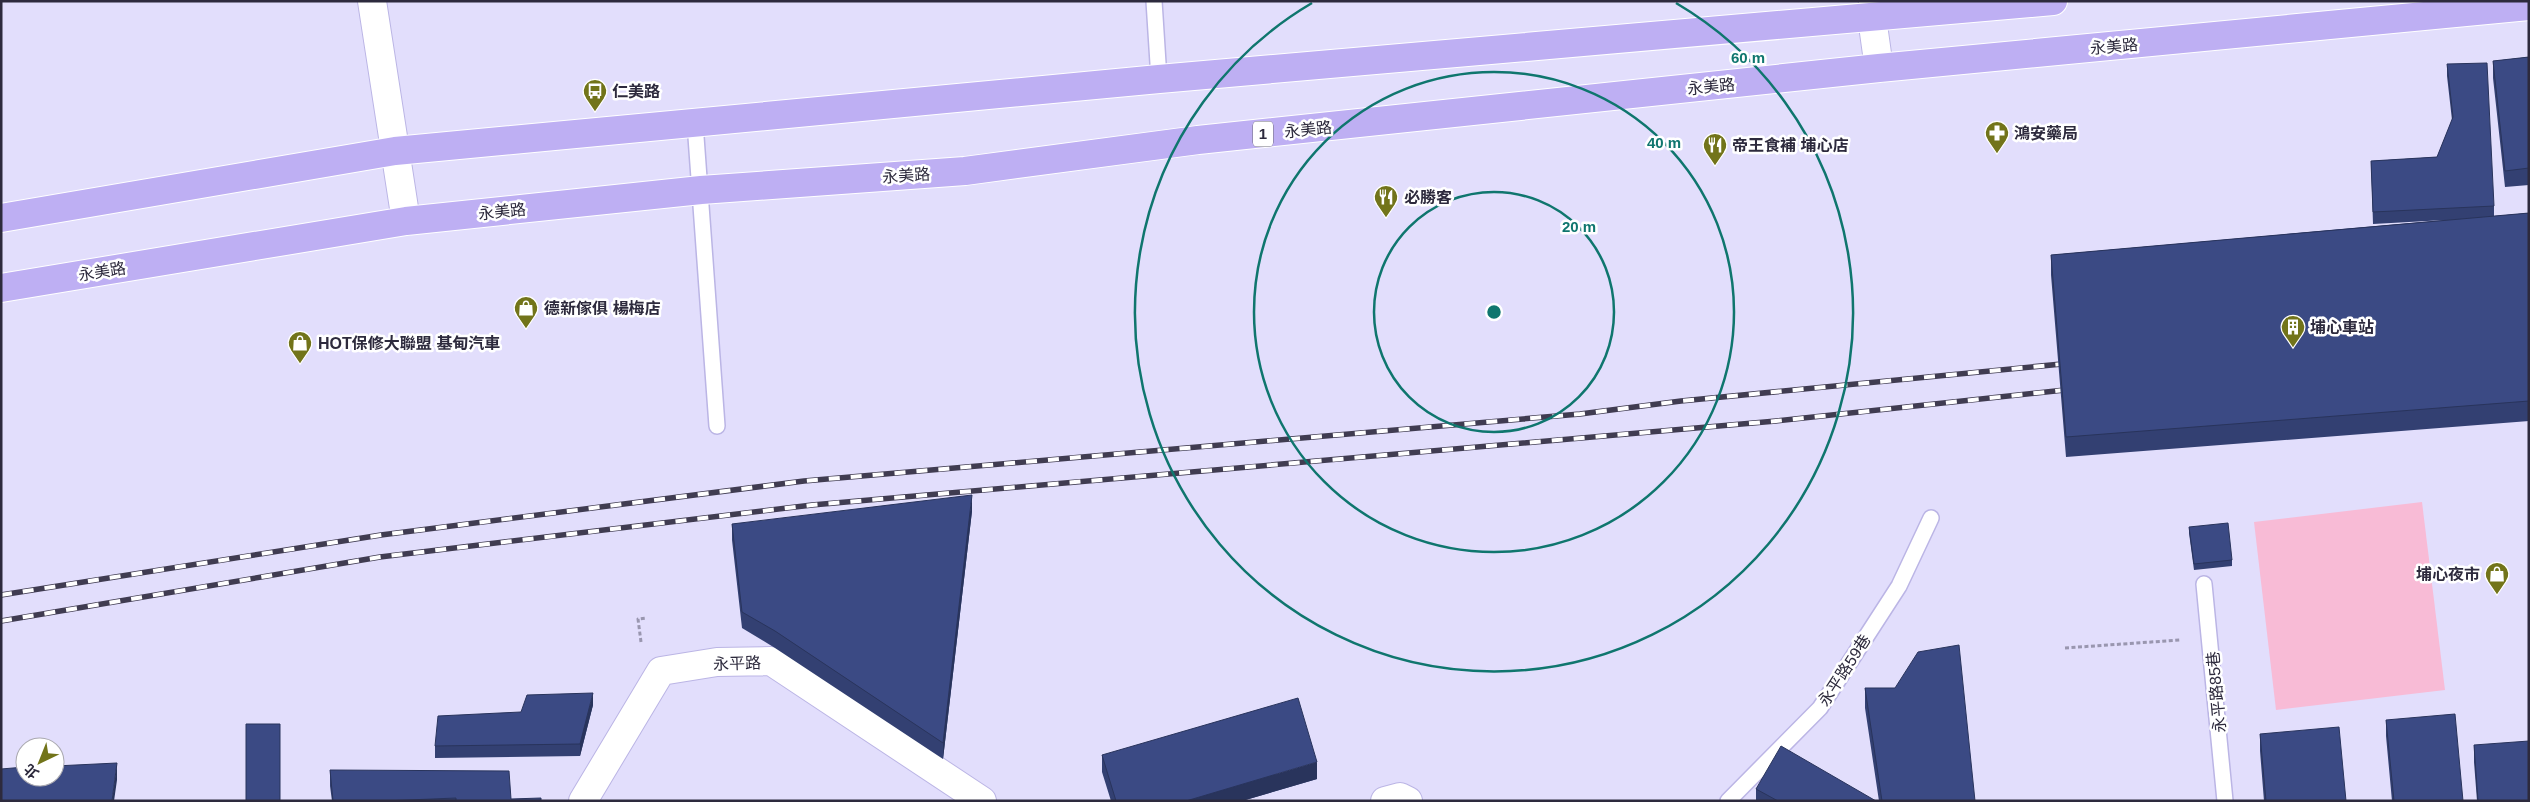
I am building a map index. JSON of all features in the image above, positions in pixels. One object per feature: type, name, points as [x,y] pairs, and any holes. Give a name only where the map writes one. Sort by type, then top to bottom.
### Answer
[{"type":"main road","points":[[1,218],[395,151],[1873,9],[2053,1]]},
{"type":"main road","name":"永美路","points":[[1,288],[406,221],[700,190],[965,171],[1207,139],[1879,68],[2529,6]]},
{"type":"street","points":[[372,1],[406,221]]},
{"type":"street","points":[[1873,9],[1879,68]]},
{"type":"street","name":"永平路","points":[[583,801],[661,671],[717,662],[771,661],[982,801]]},
{"type":"street","points":[[1385,801],[1400,797],[1408,801]]},
{"type":"lane","points":[[1154,1],[1159,79]]},
{"type":"lane","points":[[695,122],[717,426]]},
{"type":"lane","name":"永平路59巷","points":[[1728,801],[1820,708],[1899,586],[1931,518]]},
{"type":"lane","name":"永平路85巷","points":[[2204,584],[2211,638],[2225,801]]},
{"type":"path","points":[[2065,648],[2211,638]]},
{"type":"shaded area","points":[[2422,502],[2445,690],[2276,710],[2254,522]]},
{"type":"building","points":[[2529,57],[2529,168],[2505,171],[2493,61]]},
{"type":"building","points":[[2487,63],[2494,206],[2373,212],[2371,161],[2437,157],[2453,117],[2447,64]]},
{"type":"building","name":"埔心車站","points":[[2529,213],[2529,401],[2066,437],[2051,255]]},
{"type":"building","points":[[972,495],[943,743],[775,631],[742,612],[732,524]]},
{"type":"building","points":[[2228,523],[2232,560],[2194,564],[2189,527]]},
{"type":"building","points":[[1959,645],[1975,801],[1882,801],[1865,688],[1895,688],[1918,652]]},
{"type":"building","points":[[593,693],[580,744],[435,746],[438,716],[521,712],[527,695]]},
{"type":"building","points":[[1298,698],[1317,762],[1186,801],[1116,801],[1102,755]]},
{"type":"building","points":[[2455,714],[2463,801],[2394,801],[2386,720]]},
{"type":"building","points":[[246,724],[280,724],[280,801],[246,801]]},
{"type":"building","points":[[2339,727],[2346,801],[2266,801],[2260,734]]},
{"type":"building","points":[[2529,741],[2529,801],[2478,801],[2474,745]]},
{"type":"building","points":[[1781,746],[1876,801],[1778,801],[1756,789]]},
{"type":"building","points":[[117,763],[112,801],[1,801],[1,769],[15,768],[15,787],[65,787],[65,766]]},
{"type":"building","points":[[330,770],[509,771],[511,799],[541,798],[541,801],[456,801],[456,798],[333,801]]},
{"type":"railway","points":[[1,595],[381,535],[804,481],[1580,414],[1681,401],[2072,363]]},
{"type":"railway","points":[[1,621],[380,557],[812,505],[1776,421],[2074,389]]},
{"type":"place","name":"仁美路","points":[[595,112]]},
{"type":"place","name":"鴻安藥局","points":[[1997,154]]},
{"type":"place","name":"帝王食補 埔心店","points":[[1715,166]]},
{"type":"place","name":"必勝客","points":[[1386,218]]},
{"type":"place","name":"德新傢俱 楊梅店","points":[[526,329]]},
{"type":"place","name":"埔心車站","points":[[2293,348]]},
{"type":"place","name":"HOT保修大聯盟 基甸汽車","points":[[300,364]]},
{"type":"place","name":"埔心夜市","points":[[2497,595]]}]
